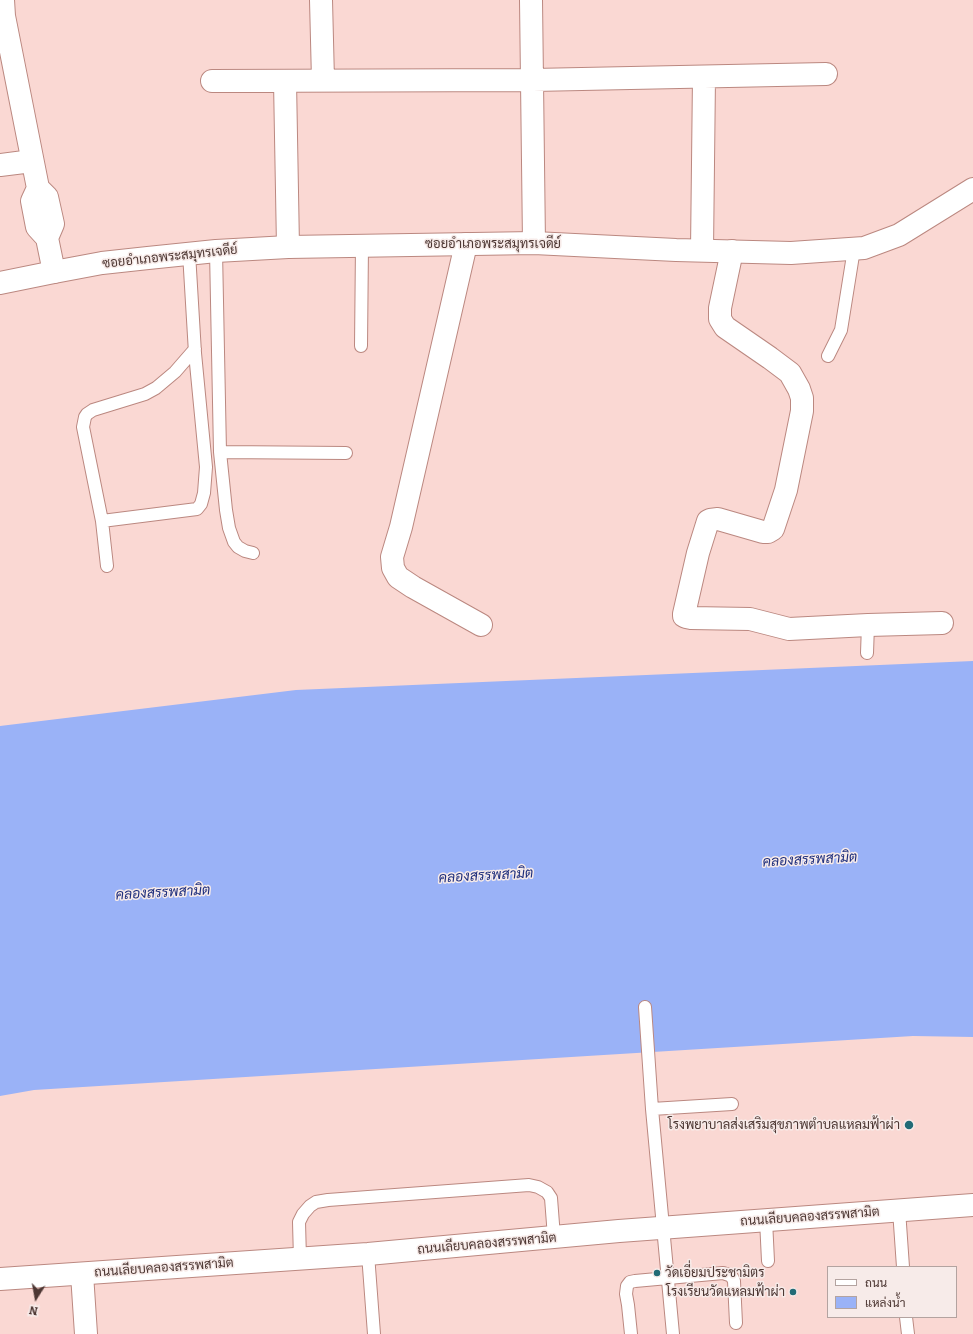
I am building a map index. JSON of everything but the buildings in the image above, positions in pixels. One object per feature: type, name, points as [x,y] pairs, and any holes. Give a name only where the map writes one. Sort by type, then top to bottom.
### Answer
[{"type":"street","points":[[321,0],[322,80]]},
{"type":"street","points":[[531,0],[534,243]]},
{"type":"street","points":[[2,11],[8,83],[32,161],[38,188],[32,200],[36,227],[47,238],[54,272]]},
{"type":"street","points":[[212,81],[533,80],[826,74]]},
{"type":"street","points":[[702,250],[704,77]]},
{"type":"street","points":[[285,81],[288,247]]},
{"type":"street","points":[[0,165],[32,161]]},
{"type":"street","name":"ซอยอำเภอพระสมุทรเจดีย์","points":[[0,283],[102,264],[216,251],[288,247],[534,243],[791,253],[854,249],[864,248],[899,235],[973,189]]},
{"type":"street","points":[[466,244],[401,527],[392,557],[393,568],[398,577],[481,625]]},
{"type":"street","points":[[732,251],[720,308],[720,319],[725,327],[790,373],[802,398],[802,412],[786,490],[773,529],[768,532],[763,532],[718,519],[708,521],[698,553],[684,616],[686,618],[750,619],[789,629],[942,623]]},
{"type":"street","name":"ถนนเลียบคลองสรรพสามิต","points":[[0,1279],[368,1254],[663,1228],[973,1205]]},
{"type":"street","points":[[82,1274],[86,1334]]},
{"type":"lane","points":[[361,346],[362,245]]},
{"type":"lane","points":[[828,356],[841,330],[854,249]]},
{"type":"lane","points":[[216,251],[220,452],[226,510],[229,528],[234,542],[238,547],[253,553]]},
{"type":"lane","points":[[102,521],[197,510],[201,504],[204,493],[206,467],[195,348],[189,254]]},
{"type":"lane","points":[[107,566],[102,521],[83,427],[85,417],[93,410],[145,394],[156,388],[175,372],[195,348]]},
{"type":"lane","points":[[220,452],[346,453]]},
{"type":"lane","points":[[867,653],[868,625]]},
{"type":"lane","points":[[645,1007],[652,1109],[673,1334]]},
{"type":"lane","points":[[652,1109],[732,1104]]},
{"type":"lane","points":[[300,1259],[299,1222],[302,1214],[316,1202],[328,1200],[529,1185],[538,1187],[547,1192],[551,1198],[554,1237]]},
{"type":"lane","points":[[899,1210],[903,1266]]},
{"type":"lane","points":[[766,1220],[768,1261]]},
{"type":"lane","points":[[368,1254],[374,1334]]},
{"type":"lane","points":[[631,1334],[626,1294],[627,1286],[630,1282],[635,1281],[723,1273],[732,1277],[734,1281],[736,1323]]},
{"type":"lane","points":[[906,1318],[908,1334]]},
{"type":"water","name":"คลองสรรพสามิต","points":[[973,661],[973,1037],[913,1036],[34,1090],[0,1096],[0,726],[296,690]]},
{"type":"place","name":"โรงพยาบาลส่งเสริมสุขภาพตำบลแหลมฟ้าผ่า","points":[[909,1125]]},
{"type":"place","name":"วัดเอี่ยมประชามิตร","points":[[657,1273]]},
{"type":"place","name":"โรงเรียนวัดแหลมฟ้าผ่า","points":[[793,1292]]}]
